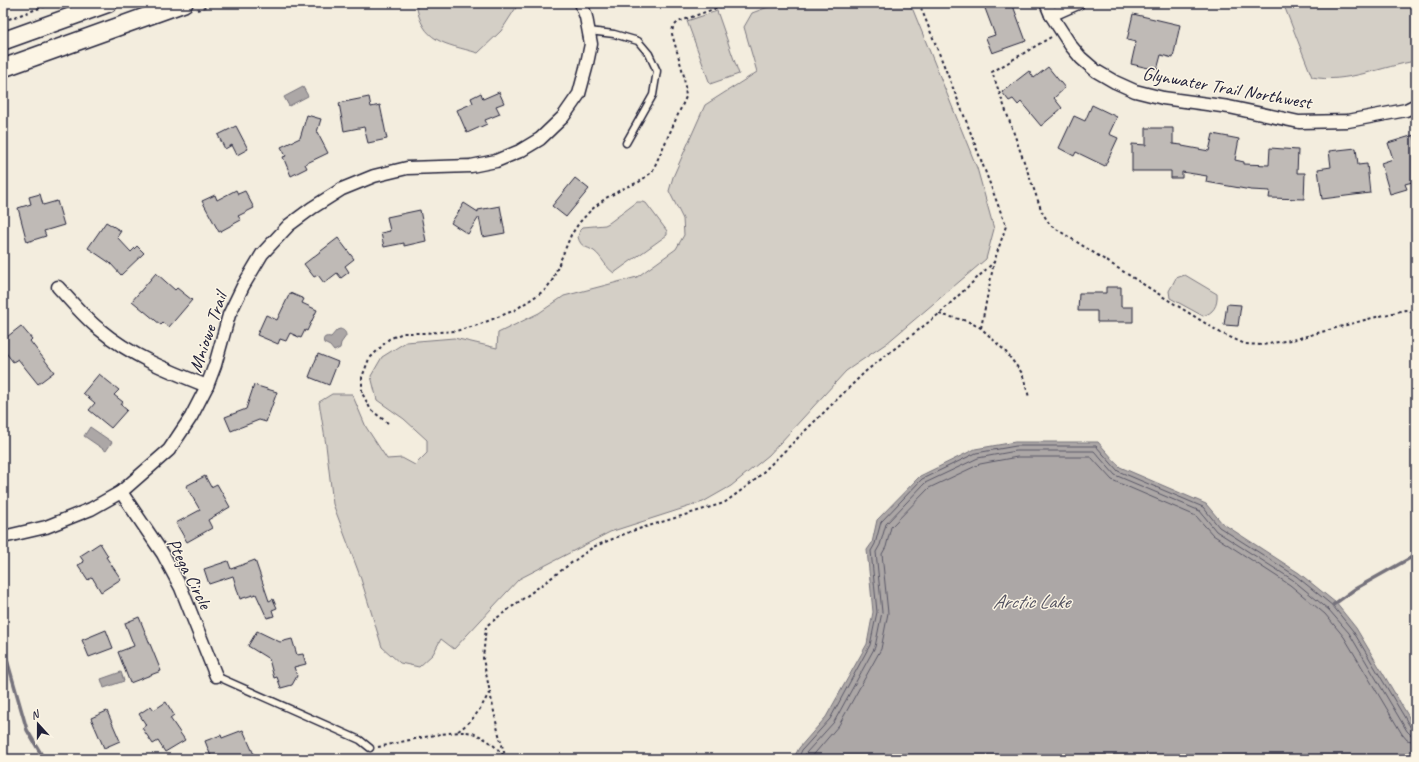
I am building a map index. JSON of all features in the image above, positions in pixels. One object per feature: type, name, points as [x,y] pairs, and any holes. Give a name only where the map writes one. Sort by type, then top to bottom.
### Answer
[{"type":"street","points":[[3,41],[109,3]]},
{"type":"street","points":[[3,68],[184,3]]},
{"type":"street","name":"Mniowe Trail","points":[[3,537],[46,527],[91,509],[120,492],[169,450],[191,417],[207,386],[215,365],[229,315],[243,286],[262,254],[289,225],[342,189],[374,176],[407,168],[477,165],[496,161],[520,151],[540,140],[563,117],[578,94],[586,68],[591,44],[586,17],[581,3]]},
{"type":"street","name":"Glynwater Trail Northwest","points":[[1046,3],[1051,16],[1071,46],[1096,71],[1135,91],[1163,98],[1229,107],[1299,122],[1348,121],[1406,110],[1416,105]]},
{"type":"street","points":[[1051,16],[1078,3]]},
{"type":"street","points":[[58,287],[98,329],[129,352],[207,386]]},
{"type":"street","name":"Ptega Circle","points":[[120,492],[163,554],[181,588],[216,676]]},
{"type":"lane","points":[[589,31],[614,34],[638,41],[649,54],[657,71],[653,95],[626,143]]},
{"type":"lane","points":[[216,676],[360,740],[370,748]]},
{"type":"path","points":[[3,22],[54,3]]},
{"type":"path","points":[[388,424],[371,410],[362,393],[362,377],[370,359],[389,339],[403,333],[424,334],[456,331],[515,310],[545,290],[552,281],[571,235],[579,223],[591,210],[606,198],[639,182],[652,172],[686,97],[684,76],[672,34],[673,27],[678,22],[730,3]]},
{"type":"path","points":[[919,3],[966,118],[1006,226],[994,262],[981,328]]},
{"type":"path","points":[[1061,31],[992,72],[1042,212],[1050,225],[1157,294],[1221,333],[1245,344],[1262,345],[1296,339],[1405,310],[1416,311]]},
{"type":"path","points":[[505,758],[483,659],[486,626],[593,547],[632,531],[724,503],[754,481],[866,371],[939,314],[994,262]]},
{"type":"path","points":[[939,314],[967,321],[981,328],[1005,351],[1022,373],[1029,397]]},
{"type":"path","points":[[457,732],[480,712],[490,693]]},
{"type":"path","points":[[370,748],[457,732],[471,733],[492,743],[505,758]]},
{"type":"shaded area","points":[[416,3],[519,3],[501,31],[478,53],[455,47],[436,39],[429,34],[423,26]]},
{"type":"shaded area","points":[[779,3],[908,3],[913,10],[977,168],[994,229],[986,259],[887,343],[846,371],[769,455],[731,486],[703,502],[610,532],[519,579],[454,649],[441,639],[433,654],[419,667],[400,663],[382,647],[360,576],[333,504],[319,402],[332,394],[352,394],[366,427],[387,459],[402,458],[415,465],[427,453],[427,440],[404,419],[377,400],[371,376],[382,357],[406,342],[454,338],[497,348],[498,333],[539,313],[564,296],[637,277],[676,249],[684,235],[683,219],[669,191],[673,177],[705,105],[757,72],[744,27],[752,13]]},
{"type":"shaded area","points":[[1283,3],[1416,3],[1416,61],[1403,63],[1364,74],[1338,78],[1325,79],[1312,77]]},
{"type":"shaded area","points":[[717,11],[739,74],[710,84],[687,21]]},
{"type":"shaded area","points":[[637,202],[646,203],[667,231],[667,235],[614,273],[597,253],[581,243],[578,237],[580,230],[583,227],[605,225]]},
{"type":"shaded area","points":[[1185,275],[1217,294],[1216,305],[1210,313],[1203,316],[1170,298],[1169,291],[1176,278]]},
{"type":"water","points":[[303,87],[308,96],[289,106],[284,97]]},
{"type":"water","points":[[340,329],[346,333],[346,336],[341,343],[340,348],[334,351],[330,346],[324,343],[324,338],[331,337],[337,330]]},
{"type":"water","points":[[90,427],[112,442],[106,451],[84,436]]},
{"type":"water","name":"Arctic Lake","points":[[1015,442],[1098,442],[1120,467],[1206,504],[1222,523],[1299,573],[1336,603],[1356,628],[1416,729],[1416,759],[793,759],[799,748],[826,717],[867,644],[873,612],[867,550],[872,543],[877,520],[920,476],[975,449]]},
{"type":"water","points":[[121,672],[124,681],[104,688],[101,679]]},
{"type":"building","points":[[983,3],[1012,3],[1026,41],[992,53],[986,38],[995,35]]},
{"type":"building","points":[[1133,14],[1180,25],[1173,58],[1161,55],[1157,70],[1131,64],[1136,42],[1127,40]]},
{"type":"building","points":[[1048,67],[1065,88],[1054,98],[1062,108],[1041,126],[1021,102],[1018,105],[1013,99],[1009,101],[1002,92],[1029,71],[1034,78]]},
{"type":"building","points":[[499,92],[504,103],[496,106],[500,114],[485,120],[487,124],[467,133],[457,110],[473,103],[471,98],[481,93],[483,99]]},
{"type":"building","points":[[369,97],[371,107],[380,105],[387,139],[368,143],[364,127],[344,131],[339,103]]},
{"type":"building","points":[[1092,105],[1117,117],[1109,134],[1118,138],[1105,166],[1076,152],[1074,156],[1059,148],[1074,116],[1085,121]]},
{"type":"building","points":[[307,115],[321,119],[317,132],[328,153],[305,164],[307,168],[291,176],[283,157],[286,156],[281,147],[300,138]]},
{"type":"building","points":[[236,126],[248,149],[237,155],[232,145],[225,149],[218,135]]},
{"type":"building","points":[[1146,128],[1173,128],[1173,144],[1209,151],[1213,134],[1239,139],[1235,160],[1244,162],[1244,164],[1269,165],[1270,148],[1298,150],[1297,173],[1305,173],[1304,199],[1269,198],[1270,191],[1251,190],[1206,182],[1207,176],[1182,172],[1182,178],[1171,178],[1171,171],[1132,171],[1132,144],[1146,145]]},
{"type":"building","points":[[1414,135],[1416,143],[1416,181],[1405,184],[1407,189],[1390,194],[1381,163],[1393,159],[1388,143]]},
{"type":"building","points":[[1356,148],[1358,165],[1367,164],[1370,193],[1322,199],[1318,169],[1331,167],[1329,151]]},
{"type":"building","points":[[575,178],[589,189],[566,217],[552,206]]},
{"type":"building","points":[[236,190],[238,194],[245,191],[254,208],[238,216],[241,220],[219,232],[202,201],[215,195],[217,200]]},
{"type":"building","points":[[40,194],[43,205],[57,201],[64,225],[44,231],[46,236],[27,242],[18,208],[31,204],[29,197]]},
{"type":"building","points":[[464,203],[478,212],[478,210],[500,206],[505,233],[483,237],[479,217],[468,234],[451,223]]},
{"type":"building","points":[[420,210],[426,241],[404,246],[404,243],[384,247],[381,233],[390,231],[387,217]]},
{"type":"building","points":[[106,222],[121,231],[117,237],[131,252],[137,246],[144,253],[121,275],[110,263],[88,248]]},
{"type":"building","points":[[338,238],[354,259],[345,266],[349,272],[341,278],[337,273],[324,283],[318,275],[314,277],[304,264]]},
{"type":"building","points":[[156,273],[175,290],[177,288],[192,300],[169,327],[163,323],[161,325],[132,301]]},
{"type":"building","points":[[1106,287],[1121,287],[1121,307],[1133,307],[1133,322],[1097,322],[1097,311],[1078,311],[1079,293],[1106,293]]},
{"type":"building","points":[[290,293],[304,299],[302,303],[317,310],[307,331],[305,330],[301,338],[290,333],[286,341],[280,339],[278,344],[257,335],[266,315],[277,320]]},
{"type":"building","points":[[1227,304],[1241,305],[1238,326],[1224,325]]},
{"type":"building","points":[[21,326],[32,339],[30,341],[54,372],[38,384],[18,359],[13,362],[3,349],[3,340]]},
{"type":"building","points":[[318,354],[338,362],[329,385],[309,377]]},
{"type":"building","points":[[99,374],[119,390],[114,395],[123,402],[121,405],[127,410],[111,428],[89,410],[95,403],[83,393]]},
{"type":"building","points":[[254,385],[277,392],[266,422],[259,420],[231,431],[225,417],[246,409]]},
{"type":"building","points":[[205,476],[211,487],[217,484],[230,507],[208,520],[212,528],[187,542],[176,523],[200,510],[186,486]]},
{"type":"building","points":[[100,543],[108,556],[106,557],[121,579],[101,592],[92,577],[88,580],[78,565],[84,562],[80,556]]},
{"type":"building","points":[[255,560],[269,601],[273,599],[277,608],[272,610],[274,616],[267,618],[256,594],[240,599],[233,576],[209,584],[204,569],[228,561],[231,569]]},
{"type":"building","points":[[139,617],[161,671],[130,683],[118,652],[134,646],[125,623]]},
{"type":"building","points":[[106,630],[113,648],[89,657],[82,640]]},
{"type":"building","points":[[257,631],[280,642],[292,639],[297,655],[303,654],[306,664],[294,667],[297,676],[292,685],[281,688],[277,677],[274,678],[269,659],[248,646]]},
{"type":"building","points":[[166,702],[174,715],[170,718],[185,740],[165,752],[158,741],[153,744],[142,728],[146,725],[139,714],[151,706],[154,710]]},
{"type":"building","points":[[107,711],[120,741],[104,748],[91,718]]},
{"type":"building","points":[[243,730],[256,759],[212,759],[205,741],[221,735],[222,738]]},
{"type":"waterway","points":[[1333,605],[1355,589],[1412,557],[1416,552]]},
{"type":"waterway","points":[[3,646],[27,730],[44,759]]}]
